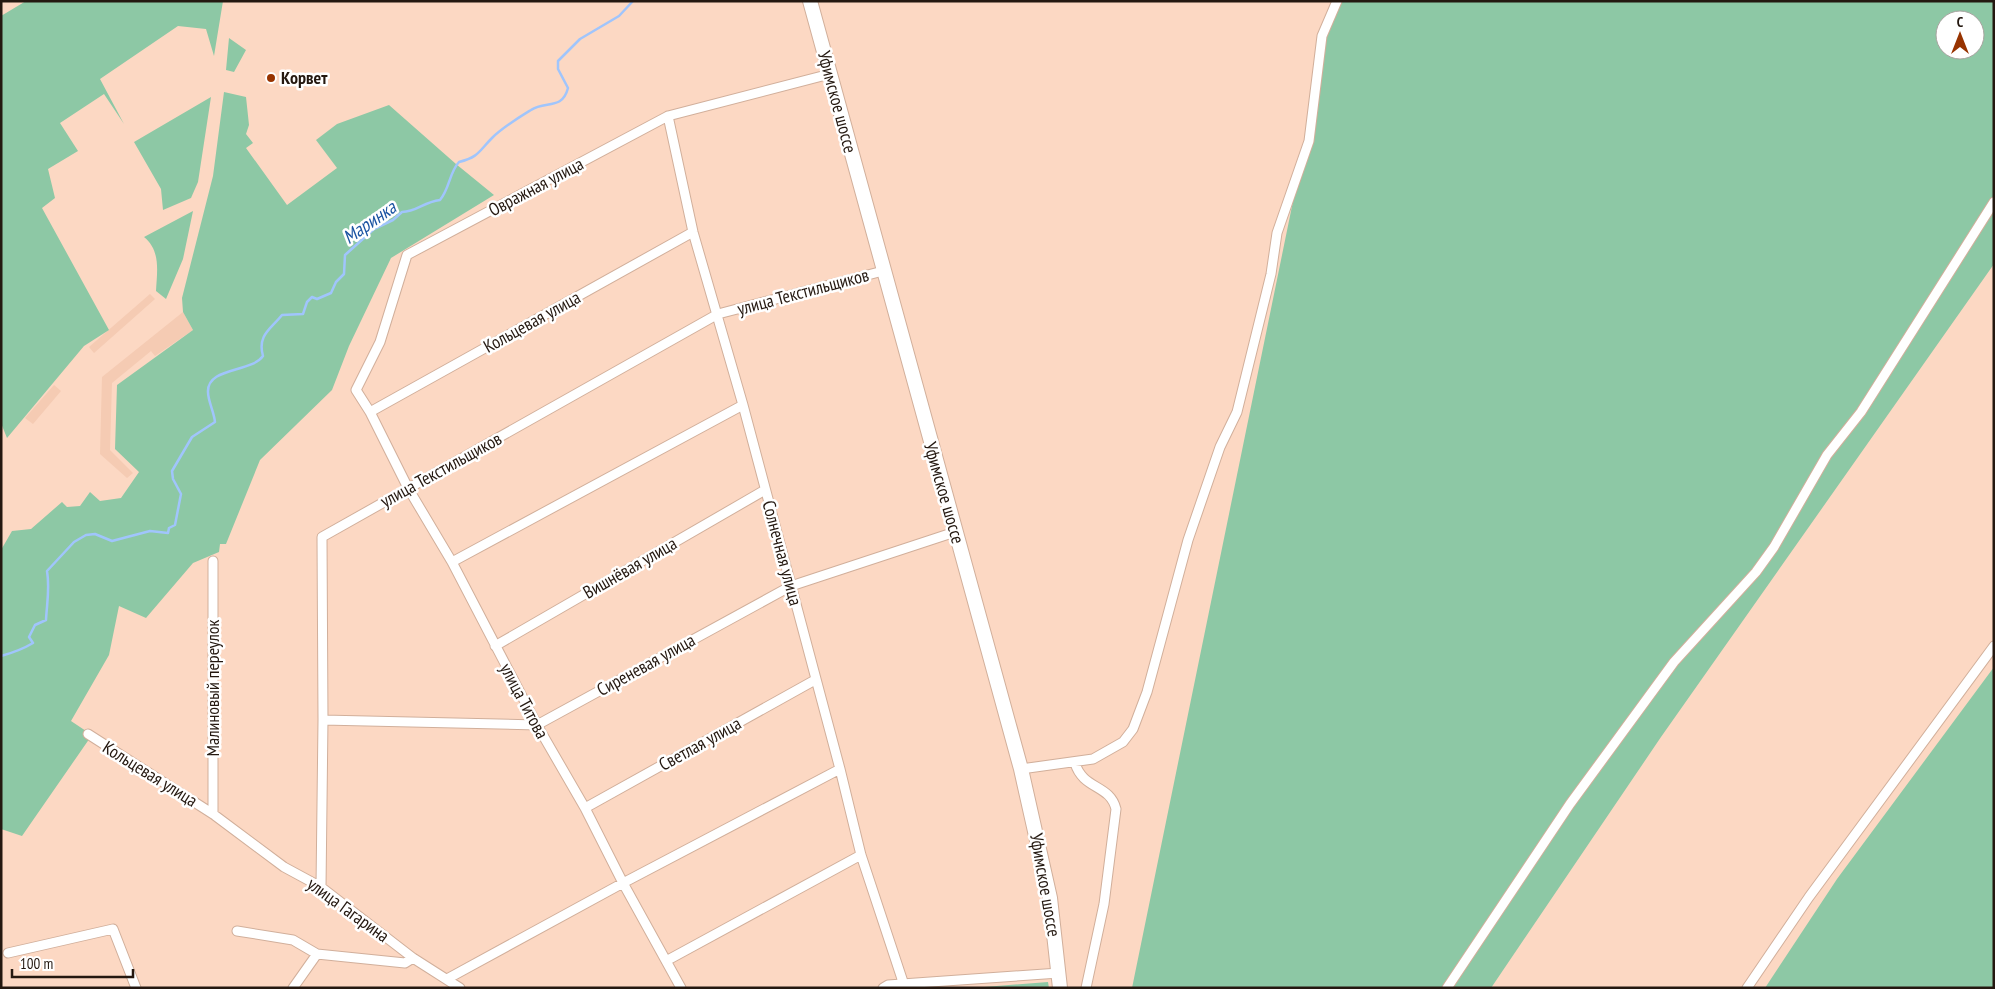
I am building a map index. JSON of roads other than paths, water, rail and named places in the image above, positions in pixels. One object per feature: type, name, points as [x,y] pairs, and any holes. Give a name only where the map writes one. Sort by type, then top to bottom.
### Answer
[{"type":"main road","name":"Уфимское шоссе","points":[[810,1],[882,272],[1020,769],[1050,898],[1060,988]]},
{"type":"street","points":[[1020,769],[1075,763],[1093,759],[1123,742],[1133,729],[1147,692],[1188,540],[1220,447],[1237,412],[1271,274],[1277,233],[1309,141],[1322,36],[1337,1]]},
{"type":"street","name":"Овражная улица","points":[[370,412],[356,390],[380,342],[407,255],[668,116],[830,74]]},
{"type":"street","name":"Солнечная улица","points":[[668,116],[693,232],[718,314],[840,769],[861,856],[905,986]]},
{"type":"street","points":[[1447,988],[1570,804],[1674,662],[1756,572],[1774,547],[1827,455],[1861,412],[1994,202]]},
{"type":"street","name":"Кольцевая улица","points":[[370,412],[693,232]]},
{"type":"street","name":"улица Текстильщиков","points":[[321,887],[323,720],[322,537],[718,314],[882,272]]},
{"type":"street","points":[[452,562],[742,405]]},
{"type":"street","name":"улица Титова","points":[[370,412],[408,488],[452,562],[536,725],[585,808],[623,883],[681,988]]},
{"type":"street","name":"Вишнёвая улица","points":[[495,646],[765,490]]},
{"type":"street","name":"Сиреневая улица","points":[[323,720],[536,725],[791,586],[955,532]]},
{"type":"street","name":"Малиновый переулок","points":[[213,561],[213,814]]},
{"type":"street","points":[[1748,988],[1794,918],[1994,646]]},
{"type":"street","name":"Светлая улица","points":[[585,808],[815,680]]},
{"type":"street","name":"Кольцевая улица","points":[[88,734],[213,814]]},
{"type":"street","points":[[1075,763],[1080,776],[1086,782],[1111,796],[1116,808],[1104,904],[1086,988]]},
{"type":"street","points":[[447,979],[623,883],[840,769]]},
{"type":"street","name":"улица Гагарина","points":[[213,814],[284,867],[321,887],[413,958],[460,988]]},
{"type":"street","points":[[666,962],[861,856]]},
{"type":"street","points":[[8,953],[113,930],[136,988]]},
{"type":"street","points":[[237,931],[293,940],[317,954],[405,963],[413,958]]},
{"type":"street","points":[[293,988],[317,954]]},
{"type":"street","points":[[883,988],[888,985],[905,986],[1059,973]]},
{"type":"waterway","name":"Маринка","points":[[1,656],[33,643],[29,637],[35,625],[46,620],[47,571],[74,542],[86,535],[95,534],[112,541],[150,531],[168,533],[169,528],[175,525],[181,494],[173,479],[172,471],[192,437],[215,422],[208,392],[214,378],[257,361],[263,356],[263,337],[282,315],[303,314],[307,302],[312,297],[317,299],[331,293],[336,282],[344,274],[345,255],[374,229],[393,220],[402,212],[407,212],[440,200],[459,162],[475,156],[501,130],[531,110],[562,100],[568,88],[558,69],[558,61],[580,39],[619,16],[633,1]]},
{"type":"place","name":"Корвет","points":[[271,78]]}]
